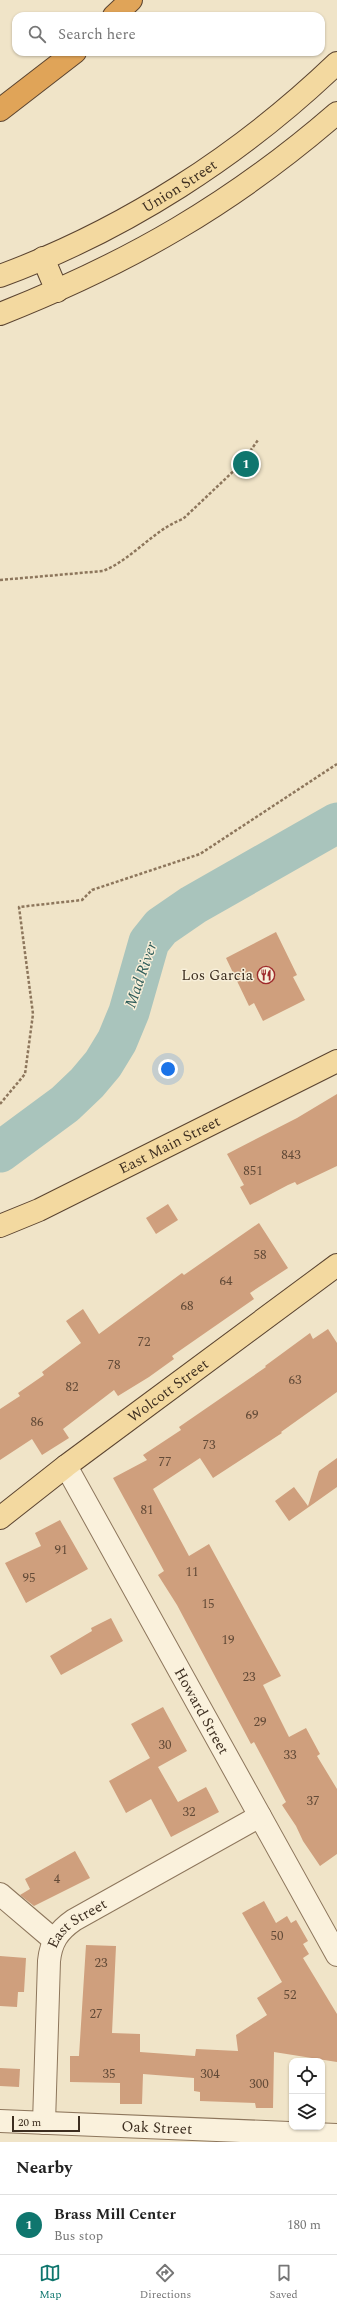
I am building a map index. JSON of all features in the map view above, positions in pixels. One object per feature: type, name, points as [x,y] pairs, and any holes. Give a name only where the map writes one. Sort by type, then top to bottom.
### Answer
[{"type":"highway","points":[[118,12],[131,0]]},
{"type":"highway","points":[[0,110],[70,56]]},
{"type":"main road","name":"Union Street","points":[[0,276],[43,258],[120,221],[204,171],[276,118],[337,63]]},
{"type":"main road","points":[[0,314],[57,291],[129,257],[196,218],[272,166],[337,112]]},
{"type":"main road","points":[[43,258],[57,291]]},
{"type":"main road","name":"East Main Street","points":[[0,1226],[39,1210],[337,1061]]},
{"type":"main road","name":"Wolcott Street","points":[[0,1518],[66,1466],[337,1265]]},
{"type":"street","name":"Howard Street","points":[[66,1466],[337,1955]]},
{"type":"street","name":"East Street","points":[[44,2123],[49,1961],[54,1940],[63,1928],[74,1920],[260,1816]]},
{"type":"street","points":[[0,1894],[54,1940]]},
{"type":"street","name":"Oak Street","points":[[0,2121],[337,2135]]},
{"type":"path","points":[[0,580],[103,571],[116,566],[170,524],[183,519],[241,464],[258,440]]},
{"type":"path","points":[[0,1104],[25,1074],[33,1014],[19,907],[82,900],[92,890],[200,854],[337,764]]},
{"type":"building","name":"Los Garcia","points":[[276,932],[297,975],[293,977],[305,1000],[263,1021],[254,1003],[249,1006],[226,958]]},
{"type":"building","points":[[337,1094],[337,1166],[297,1185],[295,1182],[288,1185],[250,1205],[240,1187],[244,1185],[227,1154],[297,1118]]},
{"type":"building","points":[[168,1204],[178,1220],[156,1234],[146,1218]]},
{"type":"building","points":[[259,1223],[288,1268],[250,1293],[254,1299],[172,1356],[174,1359],[149,1377],[118,1396],[114,1390],[63,1429],[69,1438],[42,1455],[32,1439],[0,1460],[0,1409],[20,1396],[18,1393],[44,1375],[42,1372],[81,1343],[66,1321],[83,1309],[99,1334],[182,1273],[184,1275]]},
{"type":"building","points":[[328,1329],[337,1343],[337,1392],[281,1432],[282,1433],[213,1478],[200,1458],[153,1489],[189,1556],[209,1544],[281,1676],[263,1685],[289,1737],[306,1728],[320,1754],[317,1756],[337,1789],[337,1854],[320,1866],[303,1841],[296,1826],[282,1805],[286,1802],[254,1742],[251,1744],[177,1605],[158,1575],[164,1571],[113,1478],[147,1460],[143,1455],[181,1430],[179,1427],[266,1367],[265,1366],[310,1333],[313,1339]]},
{"type":"building","points":[[337,1458],[337,1487],[289,1521],[275,1501],[294,1487],[308,1506],[319,1471]]},
{"type":"building","points":[[60,1520],[88,1569],[26,1603],[5,1563],[41,1546],[35,1533]]},
{"type":"building","points":[[111,1618],[123,1641],[61,1675],[50,1656],[92,1631],[91,1628]]},
{"type":"building","points":[[163,1707],[187,1751],[158,1767],[178,1802],[206,1787],[219,1812],[171,1837],[151,1799],[126,1813],[109,1781],[150,1758],[131,1724]]},
{"type":"building","points":[[75,1851],[90,1878],[34,1906],[20,1895],[30,1889],[25,1879]]},
{"type":"building","points":[[264,1901],[276,1923],[287,1916],[291,1923],[296,1920],[308,1941],[303,1944],[309,1954],[303,1958],[337,2014],[337,2062],[325,2060],[325,2058],[312,2058],[274,2052],[273,2108],[256,2108],[255,2103],[200,2101],[200,2092],[194,2091],[194,2078],[143,2074],[142,2104],[120,2104],[120,2083],[70,2082],[70,2056],[79,2056],[86,1945],[116,1946],[112,2033],[140,2034],[140,2052],[195,2056],[196,2049],[238,2051],[236,2035],[267,2015],[257,1998],[282,1982],[242,1913]]},
{"type":"building","points":[[0,1956],[26,1958],[24,1992],[18,1992],[17,2007],[0,2006]]},
{"type":"building","points":[[0,2068],[20,2069],[19,2087],[0,2086]]},
{"type":"waterway","name":"Mad River","points":[[0,1152],[65,1104],[87,1083],[103,1064],[117,1041],[129,1012],[149,942],[161,927],[193,905],[337,823]]},
{"type":"place","name":"Brass Mill Center","points":[[246,464]]},
{"type":"place","name":"Los Garcia","points":[[266,975]]}]
